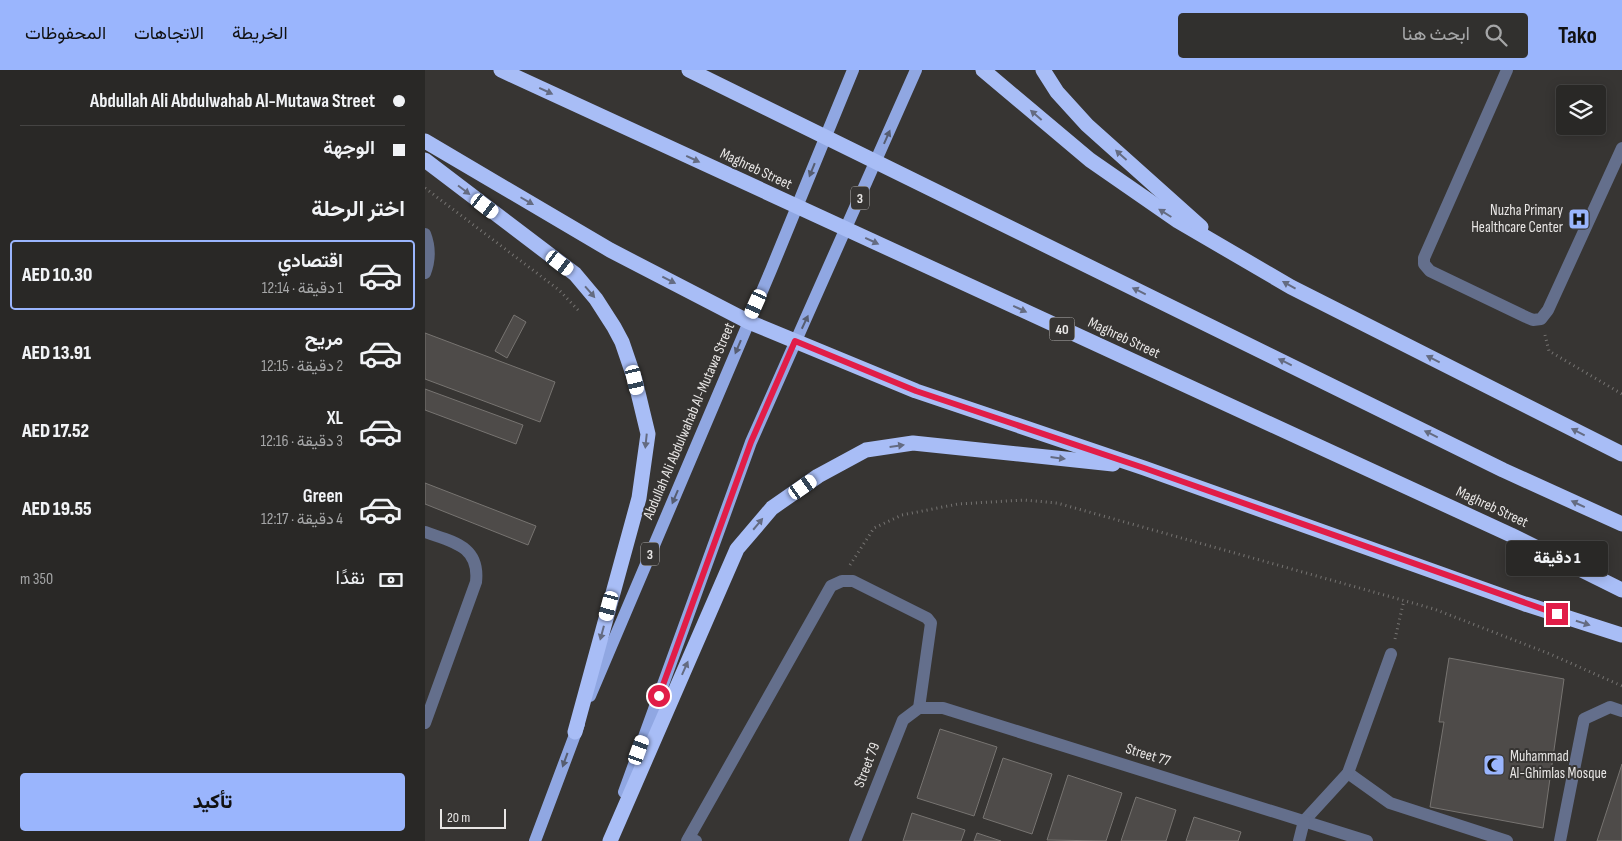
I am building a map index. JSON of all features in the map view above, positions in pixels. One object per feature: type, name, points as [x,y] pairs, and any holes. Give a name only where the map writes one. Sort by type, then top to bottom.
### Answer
[{"type":"highway","name":"Maghreb Street","points":[[501,70],[1502,531],[1622,590]]},
{"type":"highway","points":[[689,70],[1494,465],[1622,524]]},
{"type":"highway","points":[[983,70],[1097,166],[1148,202],[1291,287],[1622,454]]},
{"type":"highway","points":[[1043,70],[1057,92],[1087,125],[1222,246]]},
{"type":"highway","points":[[425,142],[610,250],[749,322],[916,391],[1144,468],[1525,604],[1622,635]]},
{"type":"highway","points":[[425,160],[575,274],[596,299],[614,327],[622,342],[635,380],[648,434],[639,498],[575,732]]},
{"type":"highway","points":[[608,841],[737,549],[772,508],[818,476],[867,450],[913,443],[1144,468]]},
{"type":"main road","name":"3","points":[[608,841],[751,442],[916,70]]},
{"type":"main road","name":"Abdullah Ali Abdulwahab Al-Mutawa Street","points":[[535,841],[575,732],[771,270],[852,73]]},
{"type":"street","points":[[1507,70],[1424,258],[1424,264],[1430,271],[1526,317],[1533,320],[1541,319],[1549,310],[1622,148]]},
{"type":"street","points":[[425,234],[428,242],[429,262],[425,273]]},
{"type":"street","points":[[425,532],[456,544],[469,552],[475,561],[477,570],[475,582],[425,723]]},
{"type":"street","points":[[691,840],[831,586],[842,581],[853,581],[927,618],[931,623],[919,708]]},
{"type":"street","points":[[1299,841],[1304,822],[1348,773],[1391,654]]},
{"type":"street","points":[[1560,841],[1585,720],[1610,707],[1622,711]]},
{"type":"street","name":"Street 77","points":[[919,708],[943,708],[1367,841]]},
{"type":"street","name":"Street 79","points":[[855,841],[903,720],[919,708]]},
{"type":"street","points":[[1348,773],[1389,803],[1507,841]]},
{"type":"path","points":[[425,188],[559,290],[584,317]]},
{"type":"path","points":[[1541,319],[1549,351],[1622,394]]},
{"type":"path","points":[[842,581],[851,562],[874,528],[902,515],[958,504],[1024,500],[1057,502],[1434,608],[1550,654],[1622,686]]},
{"type":"path","points":[[1391,654],[1404,600]]},
{"type":"building","points":[[514,315],[526,322],[507,358],[495,351]]},
{"type":"building","points":[[425,333],[555,382],[540,422],[425,379]]},
{"type":"building","points":[[425,389],[523,425],[516,444],[425,410]]},
{"type":"building","points":[[425,483],[536,526],[528,545],[425,504]]},
{"type":"building","name":"Muhammad Al-Ghimlas Mosque","points":[[1449,658],[1564,679],[1543,828],[1430,807],[1444,722],[1439,722]]},
{"type":"building","points":[[940,729],[997,747],[974,816],[917,798]]},
{"type":"building","points":[[1003,758],[1052,774],[1032,834],[983,818]]},
{"type":"building","points":[[1622,764],[1622,841],[1597,841]]},
{"type":"building","points":[[1068,775],[1122,793],[1106,841],[1047,840]]},
{"type":"building","points":[[1136,797],[1176,810],[1166,841],[1121,841]]},
{"type":"building","points":[[912,813],[965,830],[961,841],[903,841]]},
{"type":"building","points":[[1194,817],[1241,832],[1238,841],[1186,841]]},
{"type":"building","points":[[977,833],[1001,841],[974,841]]},
{"type":"place","name":"Nuzha Primary Healthcare Center","points":[[1579,219]]},
{"type":"place","name":"Muhammad Al-Ghimlas Mosque","points":[[1494,765]]},
{"type":"route","points":[[659,696],[751,442],[785,368],[795,341],[916,391],[1144,468],[1557,614]]}]
